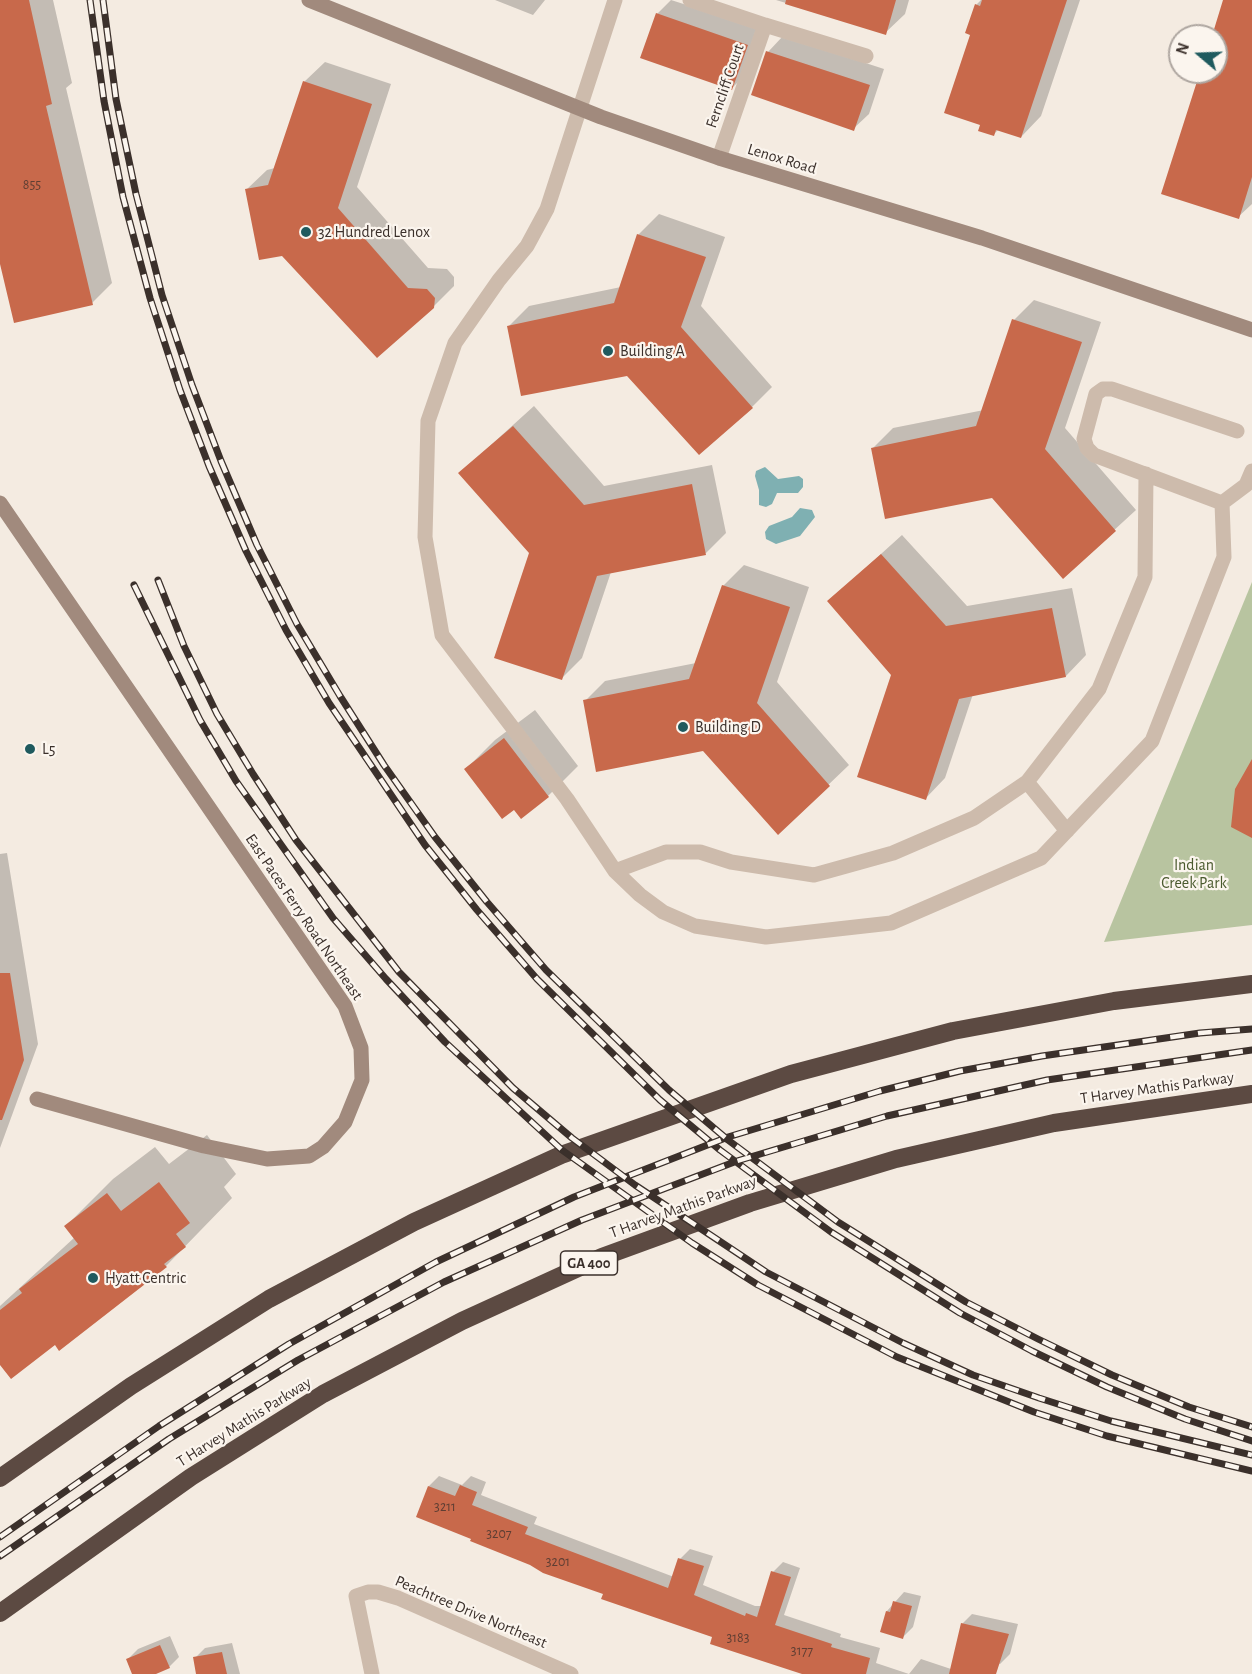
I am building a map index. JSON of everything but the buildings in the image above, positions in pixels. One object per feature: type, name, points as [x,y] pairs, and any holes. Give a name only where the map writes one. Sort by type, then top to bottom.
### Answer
[{"type":"highway","points":[[0,1478],[131,1386],[269,1299],[414,1222],[561,1155],[791,1074],[953,1031],[1114,1001],[1252,984]]},
{"type":"highway","name":"T Harvey Mathis Parkway","points":[[0,1613],[191,1477],[323,1394],[462,1321],[602,1257],[823,1179],[942,1147],[1076,1119],[1252,1094]]},
{"type":"street","name":"Lenox Road","points":[[309,0],[580,110],[719,158],[982,238],[1252,330]]},
{"type":"street","points":[[615,0],[547,209],[527,246],[499,280],[455,343],[428,421],[424,537],[442,635],[567,799],[615,871],[640,895],[663,912],[695,926],[766,937],[891,923],[1041,858],[1152,741],[1224,557],[1222,503]]},
{"type":"street","points":[[690,0],[724,5],[765,25],[866,56]]},
{"type":"street","name":"Ferncliff Court","points":[[719,158],[765,25]]},
{"type":"street","points":[[1222,503],[1094,455],[1087,448],[1084,439],[1096,394],[1103,389],[1112,389],[1237,431]]},
{"type":"street","points":[[1222,503],[1246,485],[1252,471]]},
{"type":"street","points":[[615,871],[666,852],[700,852],[731,862],[814,874],[893,853],[974,818],[1027,782],[1099,689],[1145,577],[1146,474]]},
{"type":"street","name":"East Paces Ferry Road Northeast","points":[[0,503],[345,1005],[362,1048],[362,1080],[345,1122],[323,1147],[309,1156],[267,1160],[204,1146],[37,1099]]},
{"type":"street","points":[[1027,782],[1067,831]]},
{"type":"street","name":"Peachtree Drive Northeast","points":[[372,1674],[356,1596],[378,1592],[571,1674]]},
{"type":"green space","name":"Indian Creek Park","points":[[1252,582],[1252,925],[1104,942]]},
{"type":"water","points":[[765,467],[778,479],[799,476],[803,479],[803,487],[798,493],[777,493],[772,504],[766,507],[759,505],[759,490],[755,476],[756,471]]},
{"type":"water","points":[[800,508],[812,510],[815,517],[800,536],[776,544],[766,539],[765,532],[769,526],[792,517]]},
{"type":"railway","points":[[90,0],[104,101],[123,197],[150,298],[180,390],[209,466],[246,551],[286,630],[329,703],[425,845],[477,910],[537,979],[660,1100],[720,1150],[831,1232],[960,1313],[1032,1351],[1107,1387],[1185,1419],[1252,1441]]},
{"type":"railway","points":[[103,0],[116,99],[136,194],[162,295],[192,385],[221,461],[257,545],[297,624],[340,696],[384,765],[435,837],[487,902],[546,970],[669,1090],[728,1140],[838,1222],[966,1302],[1038,1339],[1112,1375],[1189,1407],[1252,1427]]},
{"type":"railway","points":[[158,580],[184,646],[217,714],[296,840],[399,972],[513,1088],[572,1138],[635,1185],[766,1272],[903,1343],[973,1375],[1039,1398],[1111,1421],[1252,1455]]},
{"type":"railway","points":[[134,585],[200,720],[236,781],[333,918],[445,1042],[562,1150],[692,1243],[758,1285],[897,1357],[1034,1412],[1107,1436],[1252,1471]]},
{"type":"railway","points":[[0,1537],[159,1426],[289,1344],[436,1262],[574,1197],[728,1137],[880,1091],[960,1071],[1042,1056],[1200,1033],[1252,1029]]},
{"type":"railway","points":[[0,1556],[169,1439],[298,1360],[444,1282],[582,1220],[737,1161],[887,1116],[1047,1080],[1252,1050]]},
{"type":"place","name":"32 Hundred Lenox","points":[[306,232]]},
{"type":"place","name":"Building A","points":[[608,351]]},
{"type":"place","name":"Building D","points":[[683,727]]},
{"type":"place","name":"L5","points":[[30,749]]},
{"type":"place","name":"Hyatt Centric","points":[[93,1278]]}]
